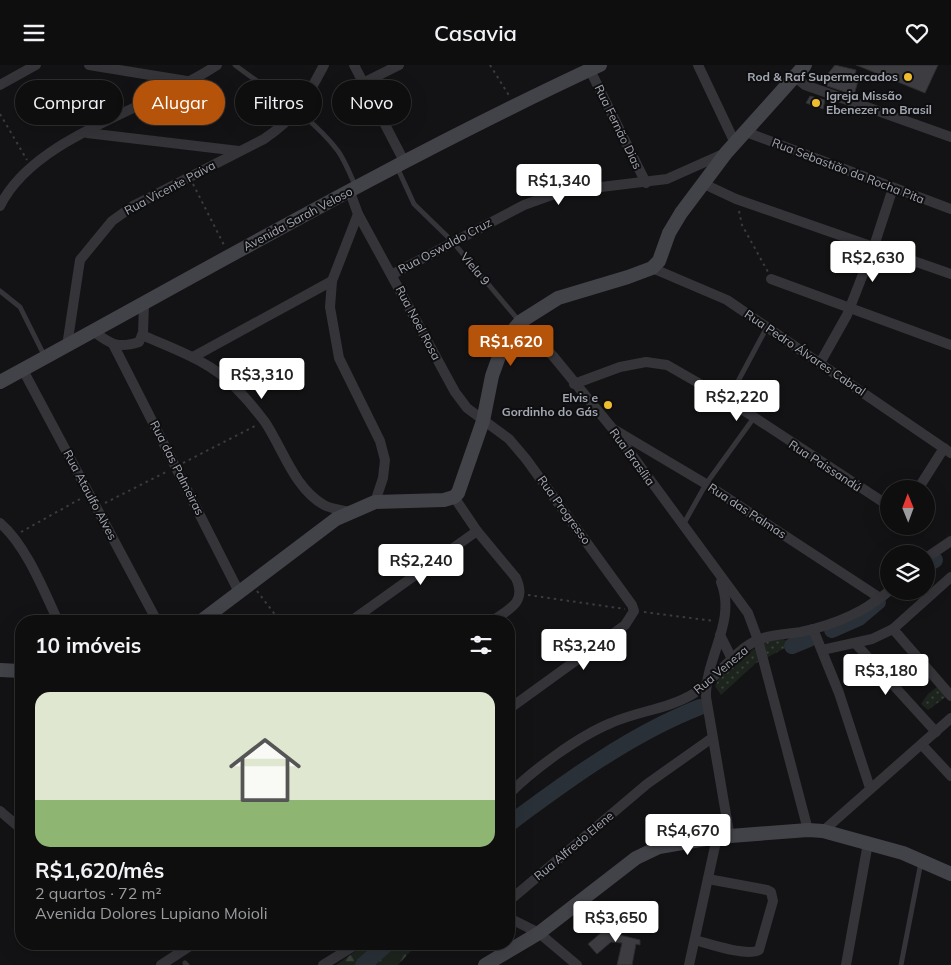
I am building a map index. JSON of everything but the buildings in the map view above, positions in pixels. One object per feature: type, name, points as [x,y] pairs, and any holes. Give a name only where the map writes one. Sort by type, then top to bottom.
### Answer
[{"type":"main road","points":[[209,615],[336,519],[350,512],[375,502],[454,497],[463,484],[483,421],[492,376],[502,348],[520,322],[558,298],[652,268],[659,261],[669,233],[681,213],[730,148],[805,65]]},
{"type":"main road","name":"Avenida Sarah Veloso","points":[[0,382],[353,190],[595,67]]},
{"type":"main road","points":[[0,670],[15,671]]},
{"type":"main road","points":[[515,947],[539,933],[636,858],[659,847],[723,837],[808,830],[823,831],[922,860],[951,874]]},
{"type":"main road","points":[[484,965],[510,950]]},
{"type":"street","points":[[0,85],[36,65]]},
{"type":"street","points":[[89,65],[181,80]]},
{"type":"street","points":[[189,80],[217,65]]},
{"type":"street","name":"Rua Vicente Paiva","points":[[315,80],[324,65]]},
{"type":"street","points":[[354,65],[362,80]]},
{"type":"street","points":[[369,80],[399,65]]},
{"type":"street","points":[[698,65],[730,148]]},
{"type":"street","name":"Rua Fernão Dias","points":[[595,67],[646,183]]},
{"type":"street","points":[[795,77],[805,85],[951,137]]},
{"type":"street","points":[[0,206],[7,192],[31,166],[86,133],[133,109]]},
{"type":"street","name":"Rua Vicente Paiva","points":[[67,346],[80,260],[112,221],[133,206],[264,139],[281,125]]},
{"type":"street","points":[[382,125],[401,165]]},
{"type":"street","name":"Rua Sebastião da Rocha Pita","points":[[746,132],[951,209]]},
{"type":"street","points":[[86,133],[239,151]]},
{"type":"street","name":"Rua Oswaldo Cruz","points":[[392,274],[524,205],[560,192],[667,179],[689,171],[730,148]]},
{"type":"street","points":[[704,184],[736,199],[951,274]]},
{"type":"street","points":[[820,363],[850,307],[894,188]]},
{"type":"street","name":"Rua Noel Rosa","points":[[353,190],[358,214],[455,392],[467,408],[483,421]]},
{"type":"street","points":[[358,214],[332,281],[330,307],[339,358],[380,441],[385,460],[383,479],[375,502]]},
{"type":"street","name":"Rua Pedro Álvares Cabral","points":[[652,268],[727,300],[948,450]]},
{"type":"street","points":[[771,279],[951,345]]},
{"type":"street","points":[[193,357],[332,281]]},
{"type":"street","points":[[94,331],[113,344],[126,347],[139,342],[145,322],[144,304]]},
{"type":"street","name":"Rua Brasília","points":[[520,322],[554,357],[612,429],[748,613],[758,640],[808,830]]},
{"type":"street","points":[[142,335],[193,357],[214,369],[234,386],[264,422],[291,469],[311,495],[326,506],[350,512]]},
{"type":"street","name":"Rua das Palmeiras","points":[[113,344],[239,592]]},
{"type":"street","name":"Rua Paissandú","points":[[574,384],[620,367],[646,362],[667,365],[728,400],[753,419],[880,500]]},
{"type":"street","name":"Rua Ataulfo Alves","points":[[23,370],[154,615]]},
{"type":"street","name":"Rua Progresso","points":[[483,421],[509,439],[526,459],[605,566],[634,611],[630,619],[617,631],[515,705]]},
{"type":"street","name":"Rua das Palmas","points":[[612,429],[706,484],[880,599]]},
{"type":"street","points":[[925,480],[948,450]]},
{"type":"street","points":[[454,497],[477,531],[516,578],[520,594],[510,609],[501,615]]},
{"type":"street","points":[[0,523],[30,564],[55,615]]},
{"type":"street","points":[[359,615],[477,531]]},
{"type":"street","points":[[935,552],[951,541]]},
{"type":"street","name":"Rua Brasília","points":[[706,684],[726,613],[726,597],[718,574]]},
{"type":"street","points":[[822,650],[855,643],[892,629],[951,577]]},
{"type":"street","name":"Rua Veneza","points":[[515,789],[537,770],[610,723],[684,699],[706,684],[732,659],[758,640],[813,629],[866,609],[880,599]]},
{"type":"street","points":[[726,613],[734,610],[748,613]]},
{"type":"street","points":[[813,629],[839,693],[870,788]]},
{"type":"street","points":[[892,629],[951,697]]},
{"type":"street","points":[[720,635],[732,659]]},
{"type":"street","points":[[855,643],[936,732]]},
{"type":"street","points":[[689,965],[708,879],[723,837],[706,684]]},
{"type":"street","points":[[823,831],[951,718]]},
{"type":"street","name":"Rua Alfredo Elene","points":[[515,896],[647,783],[712,738]]},
{"type":"street","points":[[922,745],[951,776]]},
{"type":"street","points":[[0,811],[15,824]]},
{"type":"street","points":[[846,965],[868,843]]},
{"type":"street","points":[[695,940],[746,952],[756,952],[759,950],[773,901],[771,892],[766,890],[708,879]]},
{"type":"street","points":[[515,921],[539,933],[577,965]]},
{"type":"street","points":[[161,965],[184,950]]},
{"type":"street","points":[[323,965],[347,950]]},
{"type":"lane","points":[[235,65],[255,80]]},
{"type":"lane","points":[[310,125],[339,153],[353,190]]},
{"type":"lane","name":"Viela 9","points":[[401,165],[414,204],[452,241],[520,322]]},
{"type":"lane","points":[[0,291],[20,307],[46,357]]},
{"type":"lane","points":[[728,400],[767,327]]},
{"type":"lane","points":[[682,525],[706,484],[753,419]]},
{"type":"lane","points":[[901,965],[922,860]]},
{"type":"path","points":[[490,65],[515,106]]},
{"type":"path","points":[[0,114],[31,166]]},
{"type":"path","points":[[190,178],[229,256]]},
{"type":"path","points":[[736,199],[742,225],[771,279]]},
{"type":"path","points":[[12,537],[89,494]]},
{"type":"path","points":[[263,599],[275,615]]},
{"type":"green space","points":[[771,637],[783,639],[793,644],[756,663],[721,695],[715,686],[724,670]]},
{"type":"green space","points":[[937,687],[946,697],[928,710],[921,704],[928,694]]},
{"type":"green space","points":[[357,950],[412,950],[398,965],[336,965]]},
{"type":"waterway","points":[[832,630],[859,618],[878,602]]},
{"type":"waterway","points":[[792,646],[809,639]]},
{"type":"waterway","points":[[515,820],[577,775],[625,744],[649,730],[700,707]]},
{"type":"waterway","points":[[363,965],[380,950]]},
{"type":"place","name":"Rod & Raf Supermercados","points":[[908,77]]},
{"type":"place","name":"Igreja Missão Ebenezer no Brasil","points":[[816,103]]},
{"type":"place","name":"Elvis e Gordinho do Gás","points":[[608,405]]}]
